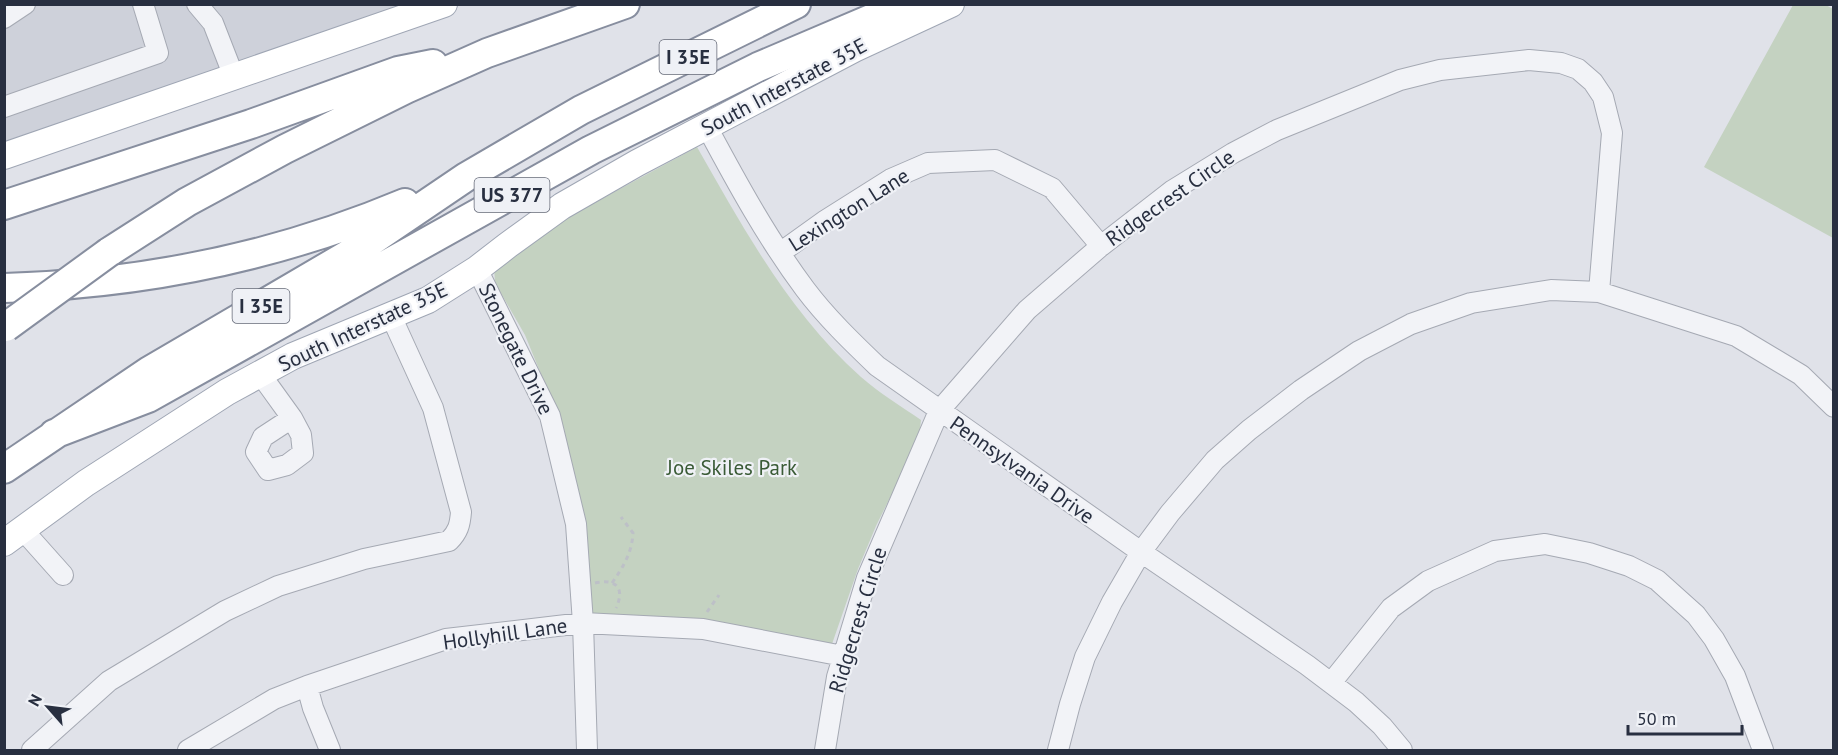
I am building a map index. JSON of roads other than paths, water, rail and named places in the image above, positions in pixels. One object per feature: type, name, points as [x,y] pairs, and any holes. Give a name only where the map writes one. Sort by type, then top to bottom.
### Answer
[{"type":"highway","points":[[5,327],[109,252],[187,202],[285,149],[406,89],[487,53],[625,4]]},
{"type":"highway","name":"I 35E","points":[[4,469],[149,371],[373,240],[466,177],[581,110],[796,4]]},
{"type":"highway","name":"US 377","points":[[54,434],[148,398],[602,145],[758,67],[906,4]]},
{"type":"highway","points":[[4,205],[251,124],[398,71],[487,53]]},
{"type":"highway","points":[[4,288],[163,273],[269,251],[359,223],[466,177]]},
{"type":"main road","points":[[4,156],[444,4]]},
{"type":"main road","name":"South Interstate 35E","points":[[13,536],[86,483],[227,392],[293,356],[428,300],[477,269],[507,244],[562,206],[637,163],[854,49],[951,4]]},
{"type":"street","points":[[4,18],[25,4]]},
{"type":"street","points":[[4,107],[158,53],[143,4]]},
{"type":"street","points":[[197,4],[213,23],[234,77]]},
{"type":"street","name":"Ridgecrest Circle","points":[[825,750],[843,656],[867,578],[939,411],[1027,310],[1101,246],[1173,190],[1233,153],[1277,130],[1325,110],[1400,80],[1440,70],[1528,60],[1561,63],[1578,69],[1593,82],[1603,97],[1612,133],[1599,292]]},
{"type":"street","name":"Pennsylvania Drive","points":[[707,127],[749,205],[806,290],[845,335],[877,366],[1331,683],[1382,726],[1402,750]]},
{"type":"street","name":"Lexington Lane","points":[[780,253],[826,220],[891,179],[928,163],[995,160],[1052,188],[1101,246]]},
{"type":"street","name":"Stonegate Drive","points":[[477,269],[550,416],[576,524],[588,750]]},
{"type":"street","points":[[1058,750],[1085,657],[1112,602],[1141,552],[1170,513],[1215,460],[1257,423],[1359,351],[1411,324],[1470,303],[1551,290],[1599,292],[1736,336],[1801,375],[1833,407]]},
{"type":"street","points":[[32,750],[109,681],[225,611],[278,586],[364,559],[449,541],[455,536],[459,528],[461,512],[433,408],[390,316]]},
{"type":"street","points":[[261,375],[292,418]]},
{"type":"street","points":[[13,536],[63,575]]},
{"type":"street","points":[[1331,683],[1391,609],[1428,580],[1495,551],[1545,544],[1589,553],[1629,566],[1657,580],[1696,615],[1714,639],[1735,676],[1763,750]]},
{"type":"street","name":"Hollyhill Lane","points":[[188,750],[274,699],[446,639],[583,623],[703,629],[843,656]]},
{"type":"street","points":[[307,686],[330,750]]},
{"type":"park label","name":"Joe Skiles Park","points":[[732,468]]}]
